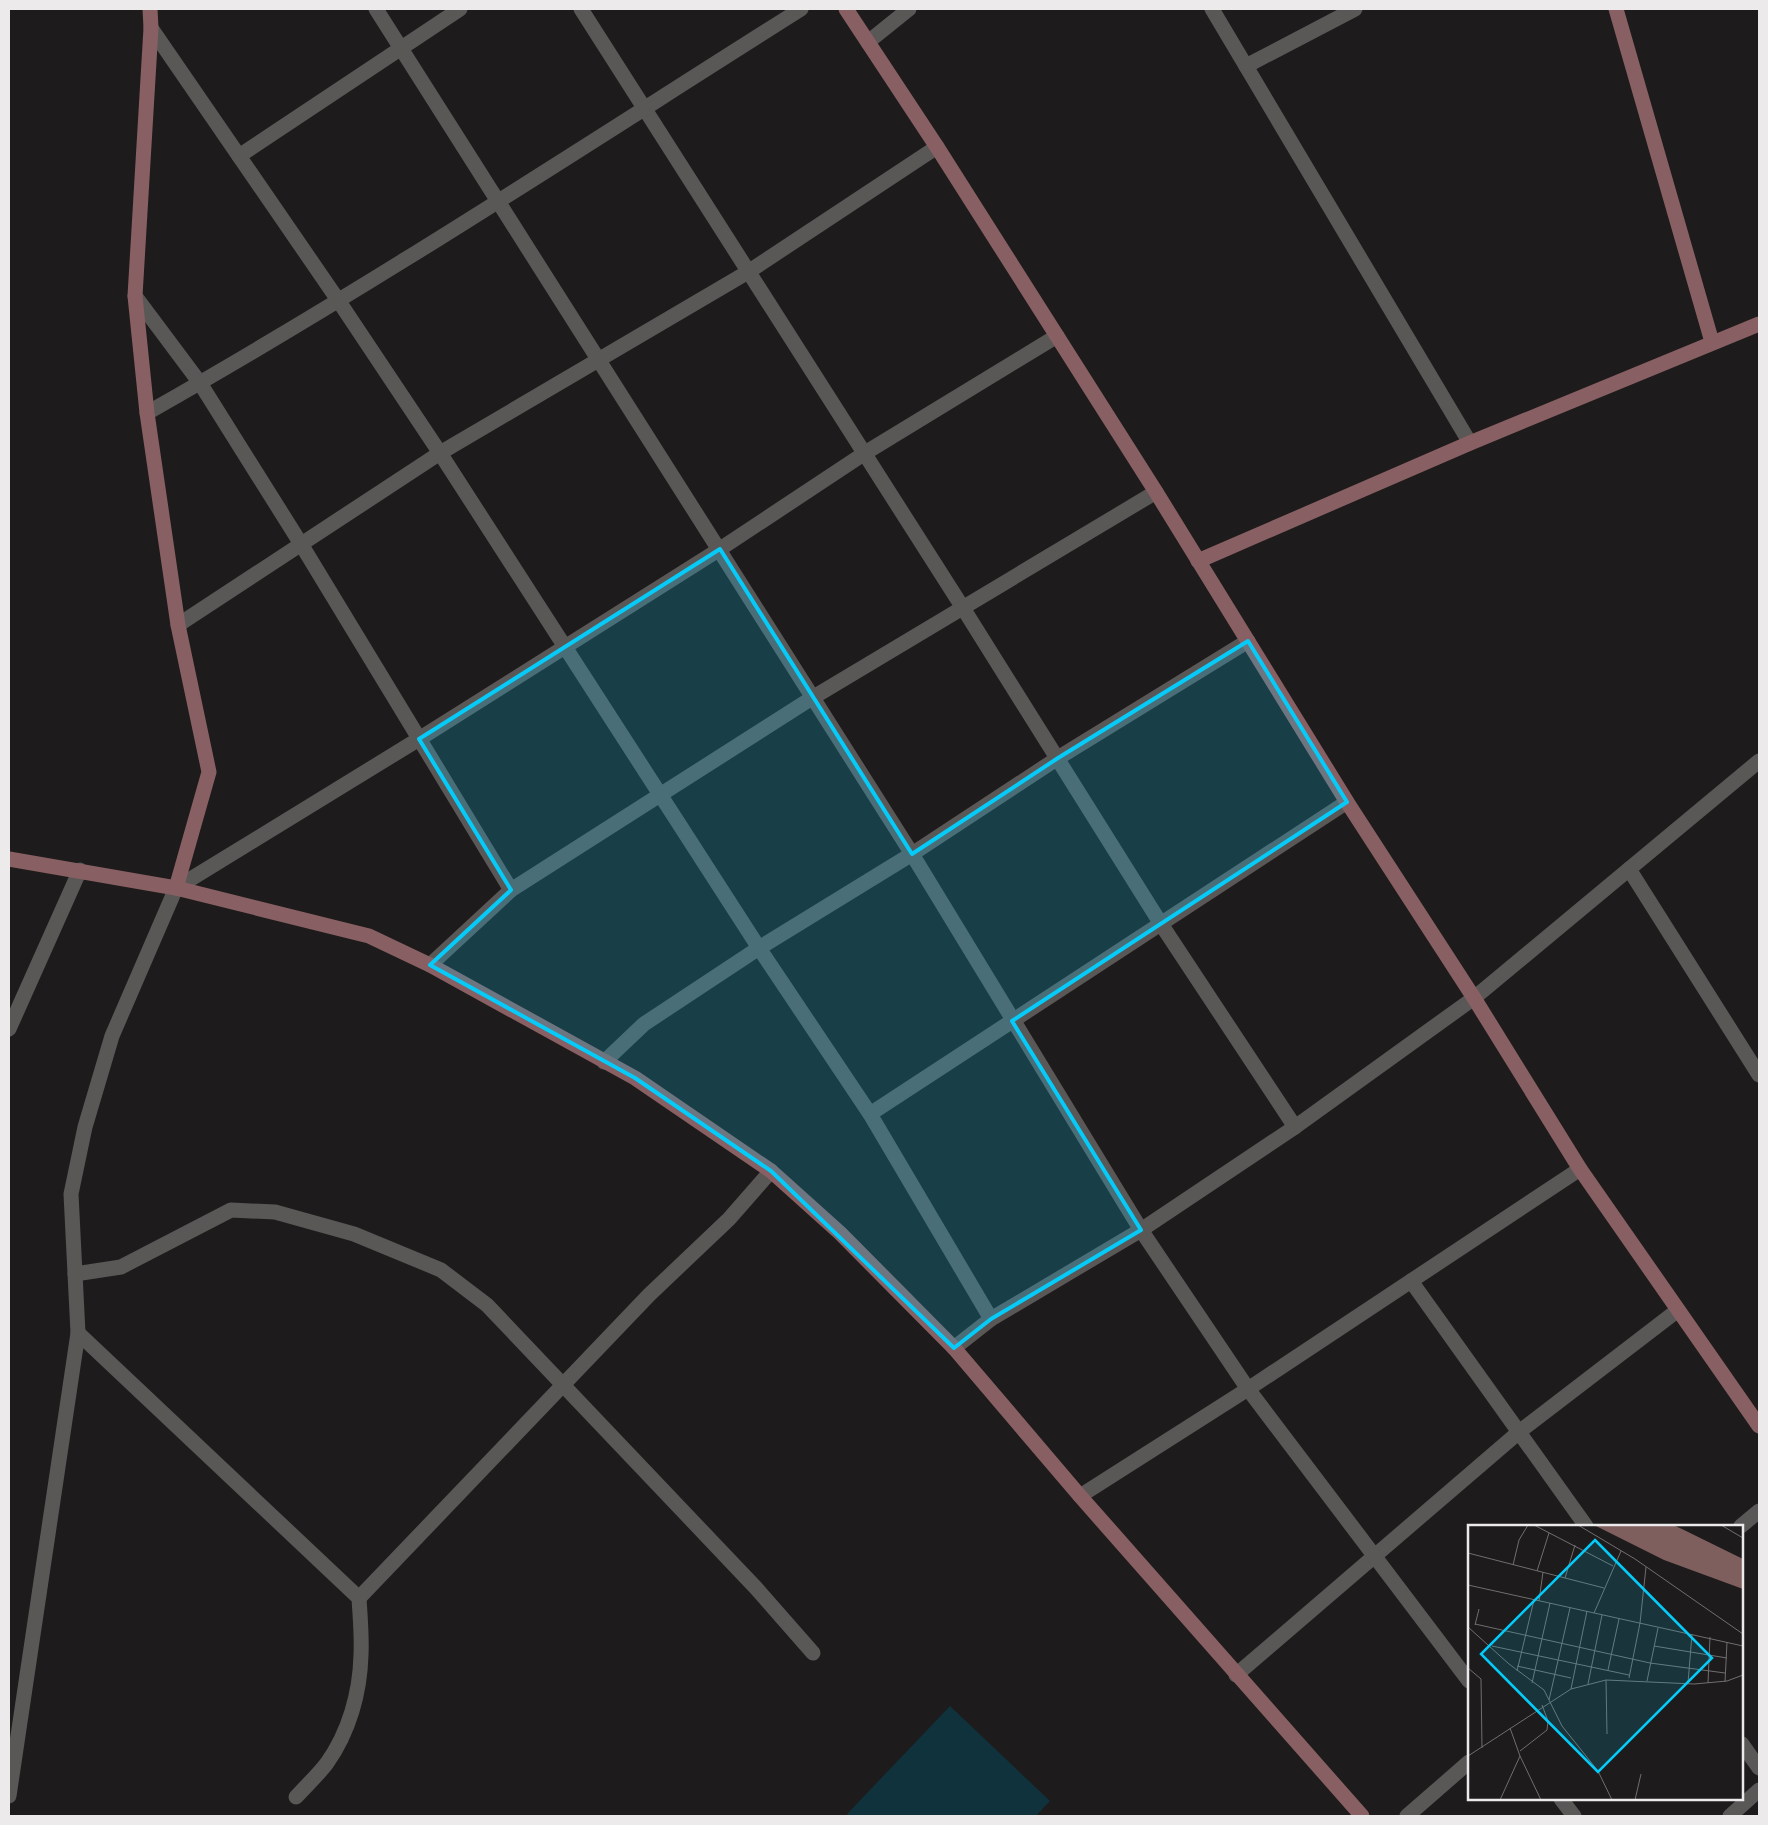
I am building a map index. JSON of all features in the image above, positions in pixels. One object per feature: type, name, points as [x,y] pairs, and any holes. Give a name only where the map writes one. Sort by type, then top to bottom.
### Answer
[{"type":"street","points":[[9,1796],[78,1333],[71,1194],[85,1127],[112,1036],[176,888],[209,772],[178,625],[147,413],[135,296],[151,28],[150,9]]},
{"type":"street","points":[[376,9],[600,359],[912,854],[1141,1230],[1248,1389],[1468,1680]]},
{"type":"street","points":[[239,156],[460,9]]},
{"type":"street","points":[[581,9],[963,608],[1161,924],[1295,1127]]},
{"type":"street","points":[[147,413],[338,300],[499,201],[800,9]]},
{"type":"street","points":[[846,9],[937,147],[1156,492],[1348,802],[1474,998],[1580,1169],[1759,1426]]},
{"type":"street","points":[[868,42],[909,9]]},
{"type":"street","points":[[1212,9],[1470,443]]},
{"type":"street","points":[[1246,66],[1355,9]]},
{"type":"street","points":[[1616,9],[1712,342]]},
{"type":"street","points":[[151,28],[338,300],[440,453],[759,948],[870,1114],[992,1320]]},
{"type":"street","points":[[178,625],[440,453],[748,272],[937,147]]},
{"type":"street","points":[[135,296],[200,383],[511,890]]},
{"type":"street","points":[[1198,561],[1470,443],[1759,324]]},
{"type":"street","points":[[176,888],[565,648],[865,454],[1057,336]]},
{"type":"street","points":[[430,966],[511,890],[812,698],[1156,492]]},
{"type":"street","points":[[604,1062],[644,1024],[759,948],[912,854],[1058,758],[1248,640]]},
{"type":"street","points":[[954,1348],[992,1320],[1141,1230],[1295,1127],[1474,998],[1759,761]]},
{"type":"street","points":[[870,1114],[1348,802]]},
{"type":"street","points":[[9,858],[176,888],[370,936],[430,966],[635,1078],[771,1170],[840,1233],[954,1348],[1080,1496],[1362,1816]]},
{"type":"street","points":[[1629,869],[1759,1075]]},
{"type":"street","points":[[9,1030],[80,870]]},
{"type":"street","points":[[1080,1496],[1248,1389],[1580,1169]]},
{"type":"street","points":[[359,1598],[649,1295],[729,1219],[771,1170]]},
{"type":"street","points":[[75,1274],[121,1266],[231,1210],[275,1212],[354,1234],[441,1270],[487,1305],[756,1588],[813,1653]]},
{"type":"street","points":[[1411,1281],[1585,1525]]},
{"type":"street","points":[[1236,1674],[1519,1432],[1678,1310]]},
{"type":"street","points":[[78,1333],[359,1598],[362,1654],[351,1716],[326,1764],[296,1797]]},
{"type":"street","points":[[1742,1525],[1759,1511]]},
{"type":"street","points":[[1743,1745],[1759,1768]]},
{"type":"street","points":[[1407,1816],[1468,1763]]},
{"type":"street","points":[[1730,1816],[1759,1790]]},
{"type":"street","points":[[1562,1800],[1574,1816]]},
{"type":"highlighted area","points":[[720,549],[912,854],[1058,758],[1248,641],[1347,802],[1012,1021],[1141,1230],[991,1319],[954,1348],[771,1171],[635,1078],[430,965],[511,890],[419,739]]},
{"type":"building","points":[[950,1706],[1050,1801],[1036,1816],[849,1816],[847,1814]]}]
